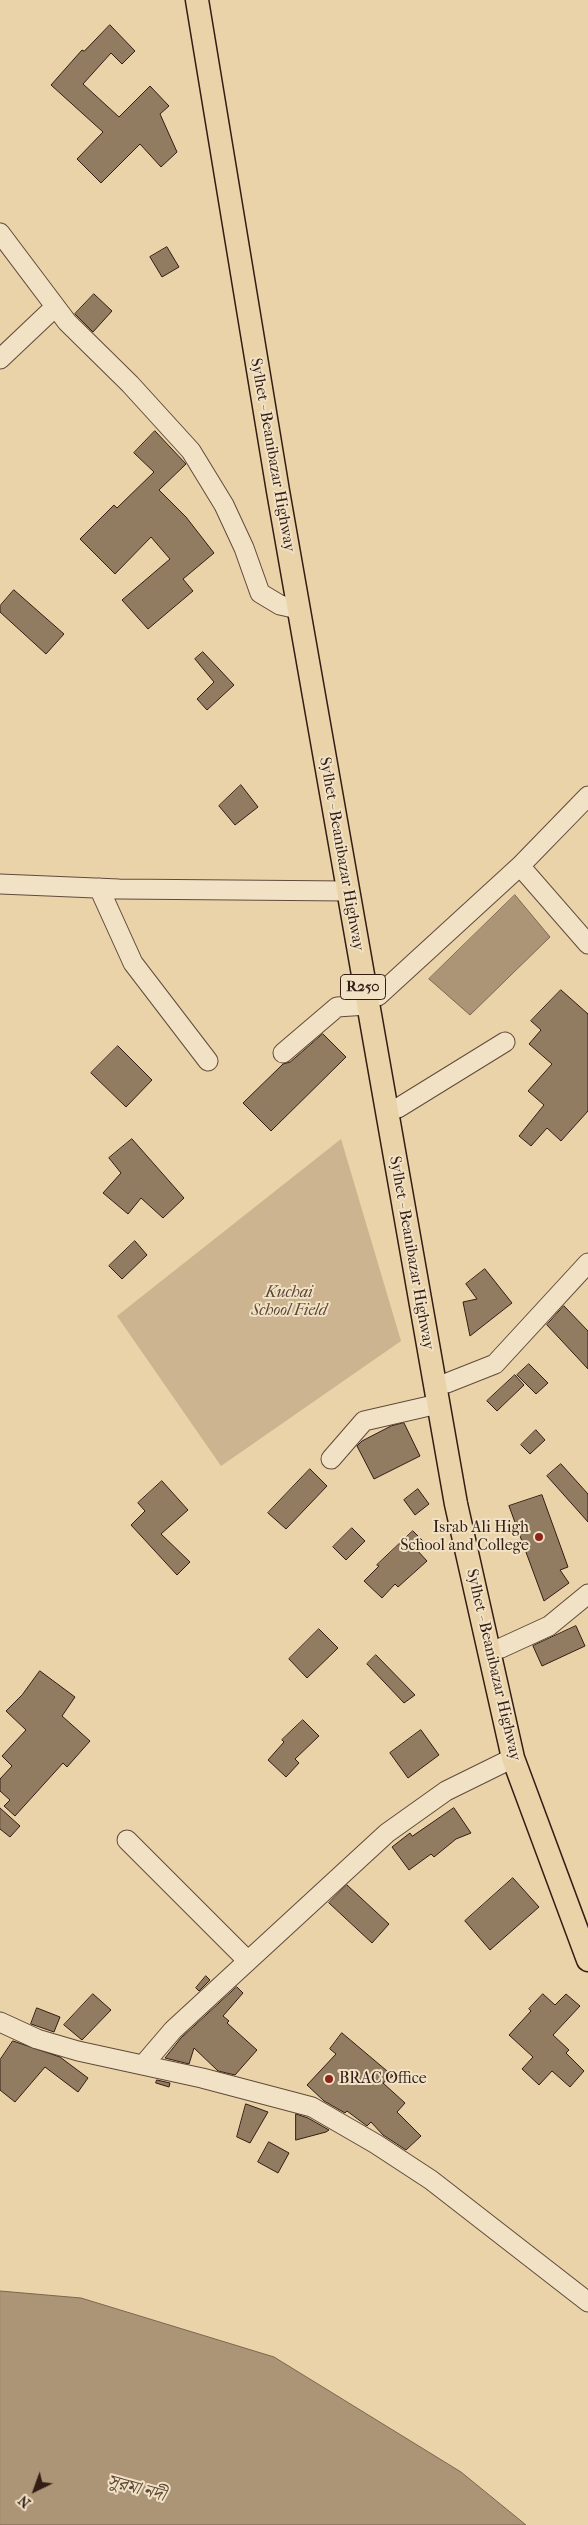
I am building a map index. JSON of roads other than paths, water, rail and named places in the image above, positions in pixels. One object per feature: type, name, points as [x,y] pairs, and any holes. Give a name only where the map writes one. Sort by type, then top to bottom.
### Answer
[{"type":"main road","name":"Sylhet - Beanibazar Highway","points":[[197,0],[298,609],[347,891],[398,1108],[468,1501],[525,1754],[588,1923]]},
{"type":"main road","name":"Sylhet - Beanibazar Highway","points":[[210,0],[372,1001],[456,1504],[513,1758],[588,1960]]},
{"type":"street","points":[[0,232],[67,322],[130,384],[191,451],[224,505],[244,548],[260,594],[280,605],[298,609]]},
{"type":"street","points":[[0,359],[55,307]]},
{"type":"street","points":[[282,1054],[337,1007],[372,1001],[520,866],[588,796]]},
{"type":"street","points":[[520,866],[588,944]]},
{"type":"street","points":[[0,884],[99,888],[347,891]]},
{"type":"street","points":[[99,888],[133,963],[208,1061]]},
{"type":"street","points":[[398,1108],[505,1042]]},
{"type":"street","points":[[447,1383],[495,1364],[588,1263]]},
{"type":"street","points":[[331,1459],[364,1421],[438,1404]]},
{"type":"street","points":[[501,1648],[549,1626],[588,1594]]},
{"type":"street","points":[[143,2065],[173,2030],[387,1833],[446,1790],[513,1758]]},
{"type":"street","points":[[127,1840],[247,1960]]},
{"type":"street","points":[[0,2022],[37,2039],[312,2107],[376,2144],[431,2180],[588,2302]]},
{"type":"water","points":[[515,895],[550,937],[470,1015],[429,979]]},
{"type":"water","name":"সুরমা নদী","points":[[0,2291],[81,2298],[274,2357],[461,2472],[526,2525],[0,2525]]},
{"type":"place","name":"Israb Ali High School and College","points":[[539,1537]]},
{"type":"place","name":"BRAC Office","points":[[329,2079]]},
{"type":"park label","name":"Kuchai School Field","points":[[289,1302]]}]
